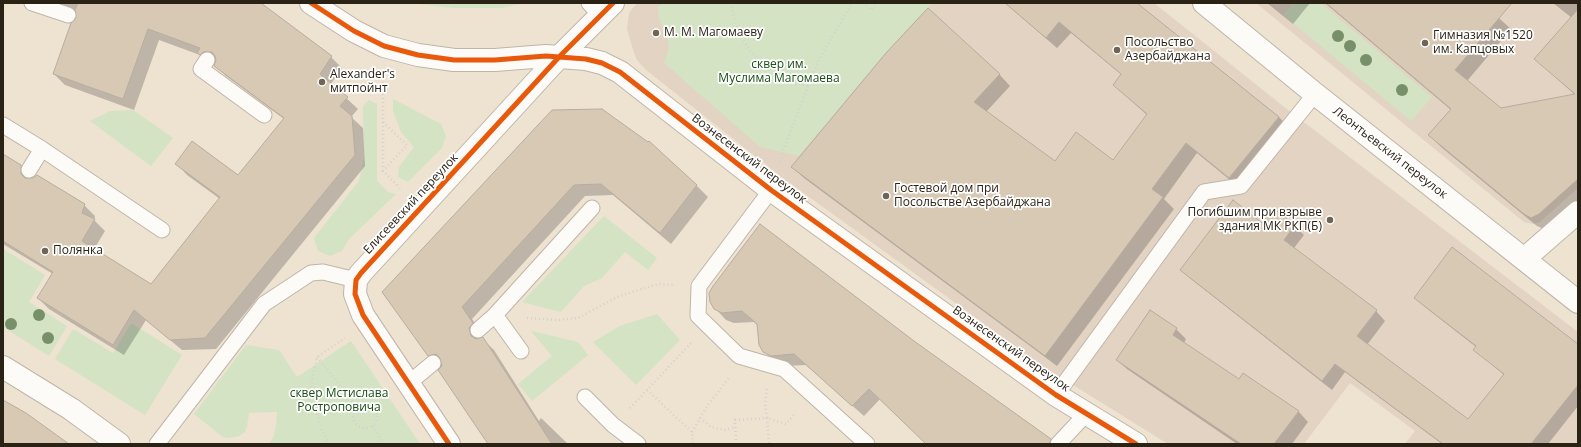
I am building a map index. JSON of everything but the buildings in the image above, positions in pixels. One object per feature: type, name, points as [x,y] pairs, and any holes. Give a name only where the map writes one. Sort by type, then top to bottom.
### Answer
[{"type":"street","name":"Вознесенский переулок","points":[[311,3],[354,31],[384,46],[418,55],[454,60],[559,57],[586,59],[602,63],[620,72],[770,190],[1056,395],[1136,444]]},
{"type":"street","name":"Леонтьевский переулок","points":[[1204,3],[1578,302]]},
{"type":"street","name":"Елисеевский переулок","points":[[356,280],[559,57],[601,7]]},
{"type":"street","points":[[1524,259],[1578,212]]},
{"type":"street","points":[[356,280],[355,294],[363,315],[449,444]]},
{"type":"street","points":[[3,367],[71,409],[119,444]]},
{"type":"lane","points":[[32,3],[68,15]]},
{"type":"lane","points":[[207,60],[201,68],[264,116]]},
{"type":"lane","points":[[1056,395],[1204,192],[1241,186],[1316,94]]},
{"type":"lane","points":[[3,125],[42,149],[162,230]]},
{"type":"lane","points":[[29,170],[42,149]]},
{"type":"lane","points":[[770,190],[699,286],[698,316],[739,356],[784,368],[867,444]]},
{"type":"lane","points":[[478,330],[494,315],[592,208]]},
{"type":"lane","points":[[157,444],[264,304],[311,273],[324,272],[356,280]]},
{"type":"lane","points":[[494,315],[521,352]]},
{"type":"lane","points":[[409,383],[433,363]]},
{"type":"lane","points":[[585,398],[613,426],[638,444]]},
{"type":"lane","points":[[1058,444],[1087,413]]},
{"type":"path","points":[[730,3],[738,31],[750,51],[766,66],[790,80],[808,86]]},
{"type":"path","points":[[779,165],[782,151],[818,62],[852,3]]},
{"type":"path","points":[[863,3],[871,10],[877,3]]},
{"type":"path","points":[[383,81],[382,171],[396,184]]},
{"type":"path","points":[[382,171],[407,145],[383,122]]},
{"type":"path","points":[[557,320],[578,318],[618,296],[658,284],[699,286]]},
{"type":"path","points":[[613,426],[707,325]]},
{"type":"path","points":[[329,444],[321,429],[311,386],[317,357],[346,337]]},
{"type":"path","points":[[693,444],[692,432],[707,406],[727,381],[739,356]]},
{"type":"path","points":[[317,357],[357,406]]},
{"type":"path","points":[[769,444],[765,403],[770,365]]},
{"type":"path","points":[[648,390],[692,432]]},
{"type":"path","points":[[736,444],[735,420],[767,418],[786,424],[813,395]]},
{"type":"path","points":[[364,404],[374,408],[377,415],[373,426],[370,428],[362,428],[356,424],[353,413],[357,406],[364,404]]},
{"type":"path","points":[[700,418],[711,427],[725,430],[735,427]]},
{"type":"path","points":[[373,426],[384,444]]},
{"type":"shaded area","points":[[637,3],[1154,3],[1288,110],[1578,332],[1578,444],[1405,444],[1415,431],[1350,383],[1304,444],[1168,444],[1041,365],[783,178],[646,70],[637,60],[627,29],[629,13]]},
{"type":"shaded area","points":[[1256,3],[1578,3],[1578,188],[1540,222],[1533,224],[1524,222]]},
{"type":"green space","points":[[410,3],[524,3],[501,8],[453,8]]},
{"type":"green space","name":"сквер им. Муслима Магомаева","points":[[663,3],[932,3],[886,53],[799,156],[760,147],[663,62],[666,59],[669,46],[667,34],[659,19],[658,12],[658,7]]},
{"type":"green space","points":[[1293,3],[1321,3],[1432,97],[1411,121],[1283,15]]},
{"type":"green space","points":[[393,99],[441,124],[446,136],[442,148],[408,182],[398,177],[399,167],[414,147],[401,132],[393,111]]},
{"type":"green space","points":[[369,100],[377,104],[377,181],[388,192],[396,194],[349,239],[342,251],[330,256],[318,251],[314,238],[359,181],[364,158],[363,106]]},
{"type":"green space","points":[[133,110],[173,138],[151,166],[90,121],[110,111]]},
{"type":"green space","points":[[604,216],[657,258],[648,270],[625,252],[602,278],[584,286],[561,312],[522,302]]},
{"type":"green space","points":[[3,249],[45,275],[29,302],[67,326],[49,356],[3,327]]},
{"type":"green space","points":[[657,314],[680,340],[636,385],[593,342],[620,326]]},
{"type":"green space","points":[[131,323],[182,355],[145,415],[55,359],[73,329],[113,353]]},
{"type":"green space","points":[[531,331],[578,342],[588,355],[532,401],[518,384],[552,356]]},
{"type":"green space","name":"сквер Мстислава Ростроповича","points":[[351,341],[420,444],[269,444],[273,438],[276,426],[277,412],[249,413],[245,432],[239,436],[229,438],[223,437],[194,414],[246,345],[279,350],[297,377]]},
{"type":"cycle path","points":[[311,3],[354,31],[384,46],[418,55],[454,60],[495,60],[546,56],[586,59],[602,63],[620,72],[771,190],[1056,395],[1136,444]]},
{"type":"cycle path","points":[[449,444],[363,315],[355,294],[356,280],[559,57],[613,3]]},
{"type":"place","name":"М. М. Магомаеву","points":[[656,33]]},
{"type":"place","name":"Гимназия №1520 им. Капцовых","points":[[1425,43]]},
{"type":"place","name":"Посольство Азербайджана","points":[[1117,50]]},
{"type":"place","name":"Alexander's митпойнт","points":[[322,82]]},
{"type":"place","name":"Гостевой дом при Посольстве Азербайджана","points":[[886,196]]},
{"type":"place","name":"Погибшим при взрыве здания МК РКП(Б)","points":[[1330,220]]},
{"type":"place","name":"Полянка","points":[[45,251]]}]
